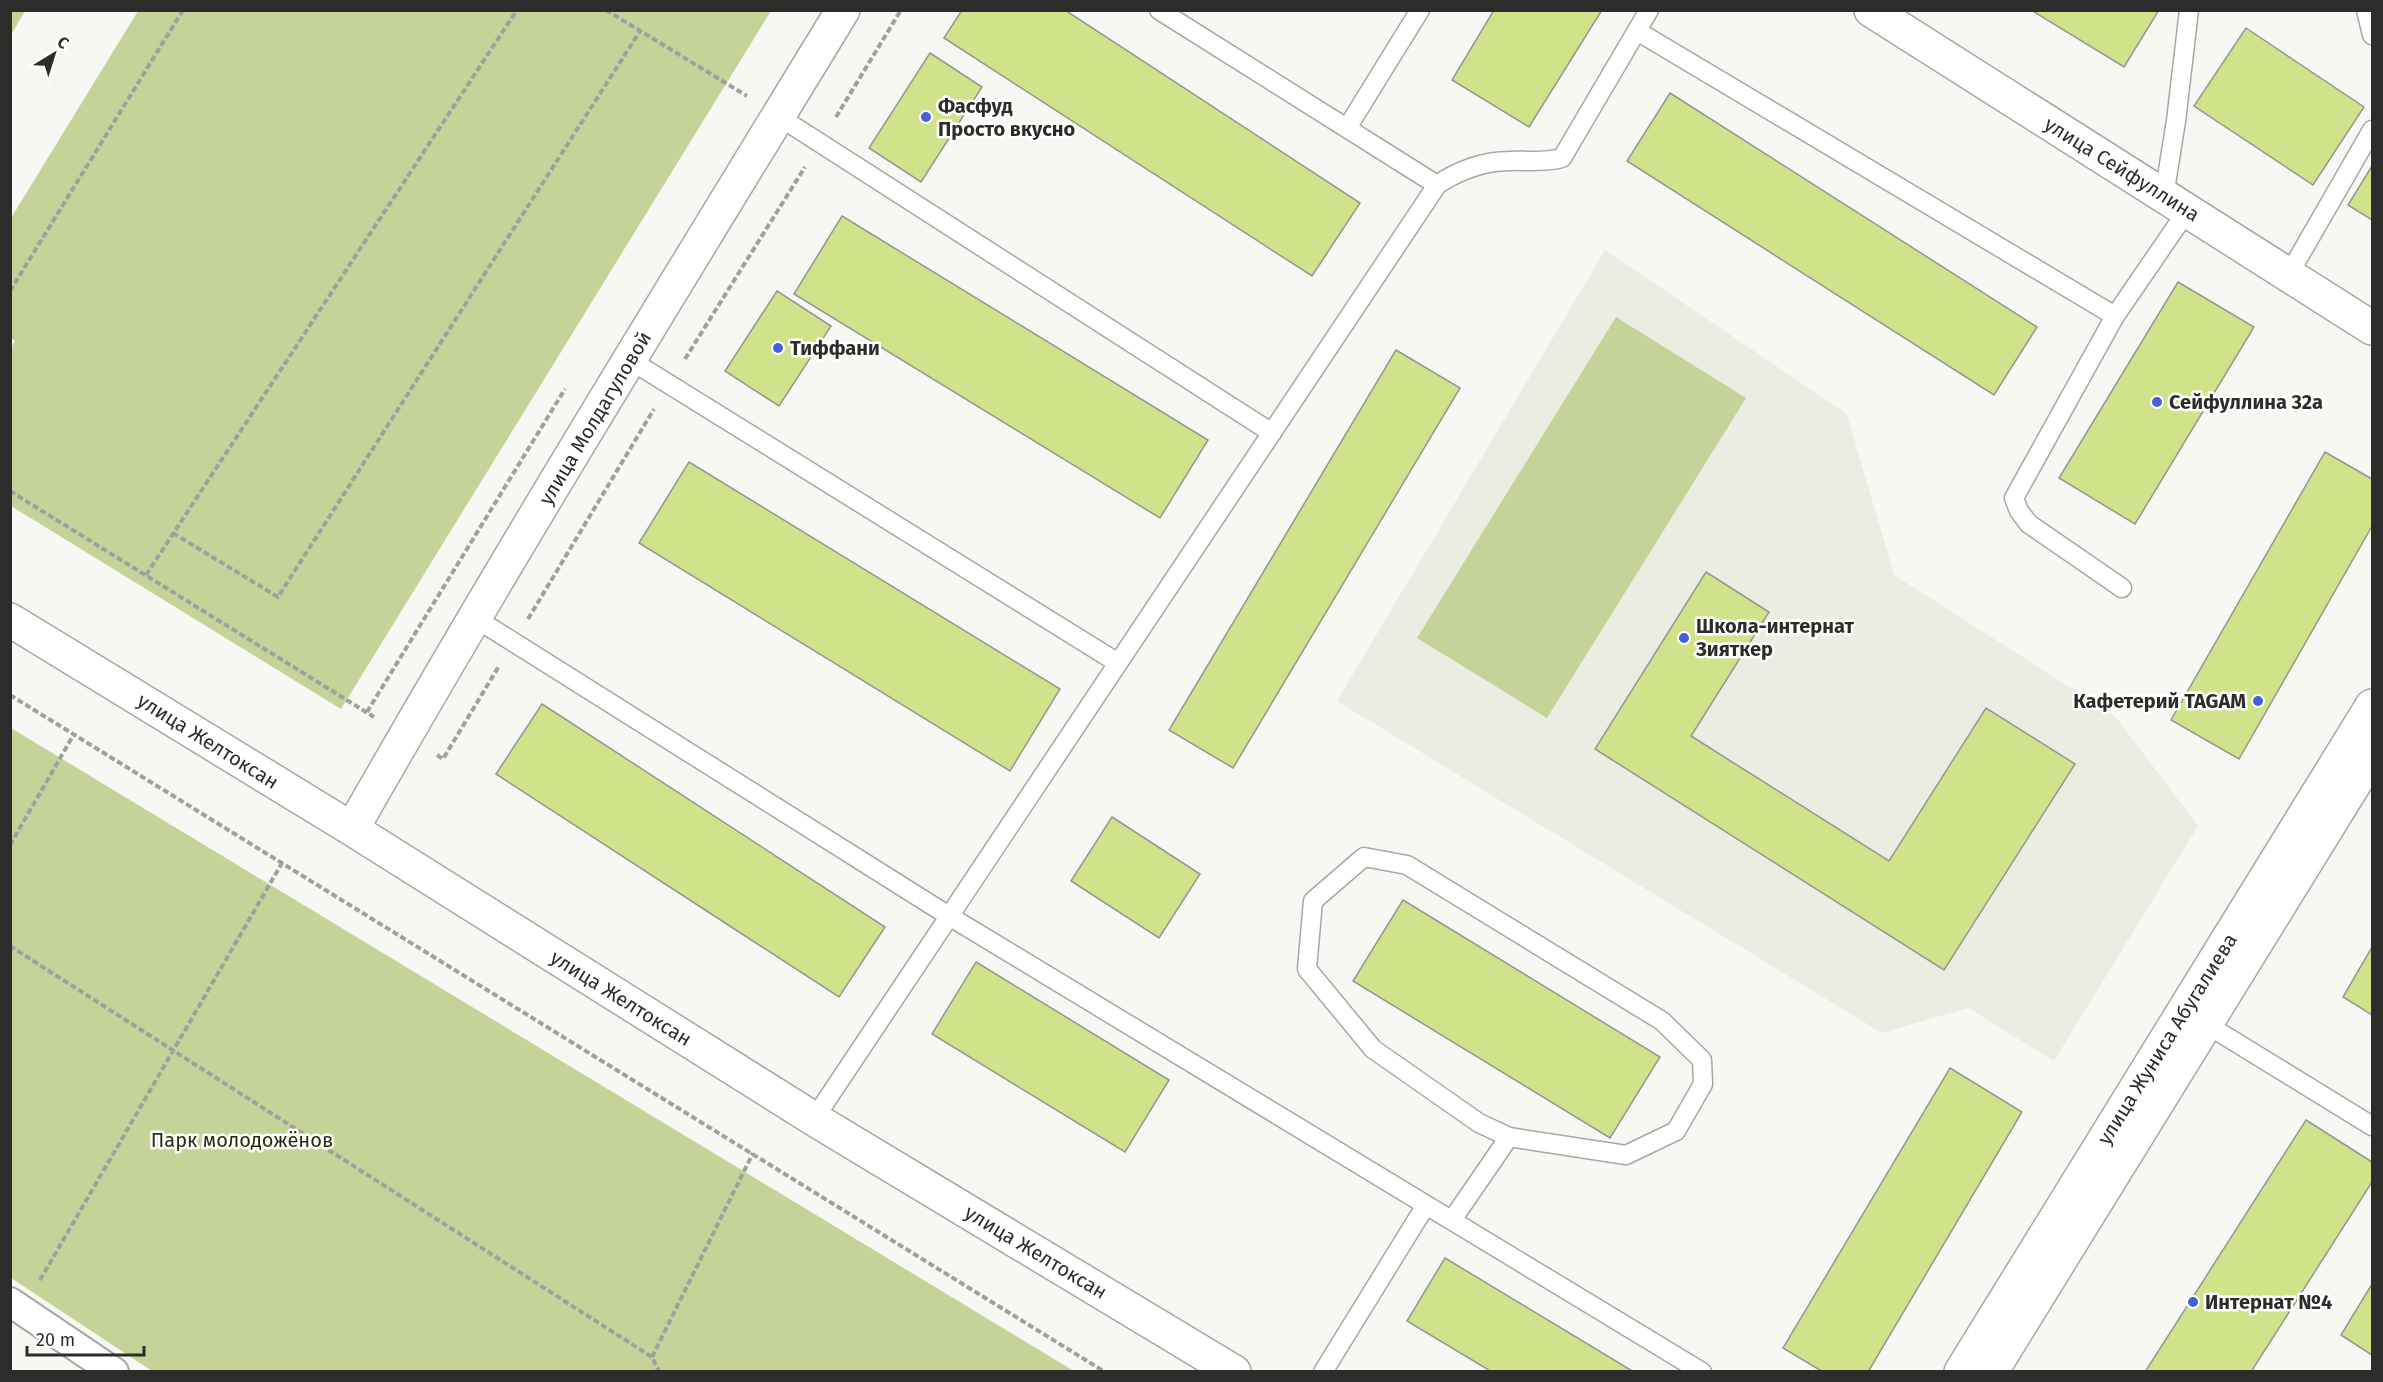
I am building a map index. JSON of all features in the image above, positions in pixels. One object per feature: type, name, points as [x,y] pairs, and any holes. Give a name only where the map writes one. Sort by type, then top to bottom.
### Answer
[{"type":"street","name":"улица Молдагуловой","points":[[352,830],[475,618],[843,10]]},
{"type":"street","name":"улица Сейфуллина","points":[[1871,10],[2373,327]]},
{"type":"street","name":"улица Желтоксан","points":[[10,620],[352,830],[814,1119],[1234,1371]]},
{"type":"street","name":"улица Жуниса Абугалиева","points":[[1961,1371],[2373,706]]},
{"type":"street","name":"улица Жуниса Абугалиева","points":[[1991,1371],[2373,755]]},
{"type":"street","points":[[16,1306],[114,1371]]},
{"type":"lane","points":[[1159,10],[1437,185]]},
{"type":"lane","points":[[1347,128],[1420,10]]},
{"type":"lane","points":[[814,1119],[1437,185],[1456,172],[1506,160],[1550,161],[1562,158],[1649,10]]},
{"type":"lane","points":[[2122,588],[2029,524],[2019,512],[2014,498],[2176,203],[2176,122],[2189,10]]},
{"type":"lane","points":[[2366,10],[2373,35]]},
{"type":"lane","points":[[1637,31],[2115,316]]},
{"type":"lane","points":[[778,116],[1272,433]]},
{"type":"lane","points":[[2289,274],[2373,130]]},
{"type":"lane","points":[[630,360],[1118,663]]},
{"type":"lane","points":[[475,618],[949,916],[1702,1371]]},
{"type":"lane","points":[[1364,857],[1407,865],[1662,1021],[1702,1060],[1703,1084],[1676,1131],[1626,1155],[1509,1137],[1479,1123],[1373,1049],[1307,969],[1313,900],[1364,857]]},
{"type":"lane","points":[[2206,1024],[2373,1126]]},
{"type":"lane","points":[[1452,1221],[1509,1137]]},
{"type":"lane","points":[[1323,1371],[1426,1205]]},
{"type":"path","points":[[10,291],[183,10]]},
{"type":"path","points":[[146,575],[517,10]]},
{"type":"path","points":[[606,10],[778,116]]},
{"type":"path","points":[[173,533],[278,597],[640,31]]},
{"type":"path","points":[[10,491],[405,736]]},
{"type":"path","points":[[10,695],[1105,1371]]},
{"type":"path","points":[[10,845],[74,734]]},
{"type":"path","points":[[16,1306],[173,1051],[282,863]]},
{"type":"path","points":[[10,946],[652,1357],[659,1371]]},
{"type":"path","points":[[652,1357],[753,1153]]},
{"type":"shaded area","name":"Школа-интернат Зияткер","points":[[1605,250],[1847,414],[1894,575],[2115,716],[2198,826],[2054,1061],[1968,1008],[1882,1033],[1337,701]]},
{"type":"green space","points":[[10,11],[25,11],[11,35]]},
{"type":"green space","points":[[138,11],[771,11],[341,709],[11,506],[10,349],[15,341],[10,337],[11,218]]},
{"type":"green space","points":[[1616,317],[1746,398],[1547,718],[1417,638]]},
{"type":"green space","name":"Парк молодожёнов","points":[[10,728],[1074,1371],[152,1371],[11,1278]]},
{"type":"building","points":[[962,10],[1065,10],[1360,203],[1312,276],[944,38]]},
{"type":"building","points":[[1494,10],[1602,10],[1529,127],[1452,80]]},
{"type":"building","points":[[2031,10],[2159,10],[2124,67]]},
{"type":"building","points":[[2246,28],[2364,107],[2313,185],[2194,106]]},
{"type":"building","name":"Фасфуд Просто вкусно","points":[[930,53],[982,87],[921,182],[869,148]]},
{"type":"building","points":[[1670,93],[2037,327],[1994,395],[1627,161]]},
{"type":"building","points":[[2372,166],[2372,220],[2348,205]]},
{"type":"building","points":[[842,216],[1208,440],[1160,518],[794,294]]},
{"type":"building","name":"Сейфуллина 32а","points":[[2178,282],[2254,327],[2135,524],[2059,478]]},
{"type":"building","name":"Тиффани","points":[[777,291],[831,326],[779,406],[725,371]]},
{"type":"building","points":[[1396,350],[1460,388],[1233,768],[1169,730]]},
{"type":"building","points":[[2325,452],[2372,479],[2372,526],[2239,759],[2171,720]]},
{"type":"building","points":[[689,462],[1060,689],[1010,771],[639,543]]},
{"type":"building","points":[[1706,572],[1769,612],[1691,736],[1889,861],[1986,708],[2075,764],[1944,970],[1595,749]]},
{"type":"building","points":[[542,704],[885,927],[839,997],[496,774]]},
{"type":"building","points":[[1112,817],[1200,874],[1159,938],[1071,881]]},
{"type":"building","points":[[1403,900],[1660,1057],[1610,1138],[1353,981]]},
{"type":"building","points":[[2372,947],[2372,1015],[2343,997]]},
{"type":"building","points":[[976,962],[1169,1080],[1125,1152],[932,1034]]},
{"type":"building","points":[[1950,1068],[2022,1112],[1868,1372],[1823,1372],[1783,1348]]},
{"type":"building","points":[[2306,1120],[2372,1162],[2372,1182],[2251,1372],[2145,1372]]},
{"type":"building","points":[[1445,1258],[1634,1372],[1492,1372],[1407,1321]]},
{"type":"building","points":[[2372,1284],[2372,1355],[2341,1335]]},
{"type":"place","name":"Фасфуд Просто вкусно","points":[[926,117]]},
{"type":"place","name":"Тиффани","points":[[778,348]]},
{"type":"place","name":"Сейфуллина 32а","points":[[2157,402]]},
{"type":"place","name":"Школа-интернат Зияткер","points":[[1684,638]]},
{"type":"place","name":"Кафетерий TAGAM","points":[[2258,701]]},
{"type":"place","name":"Интернат №4","points":[[2193,1302]]}]
